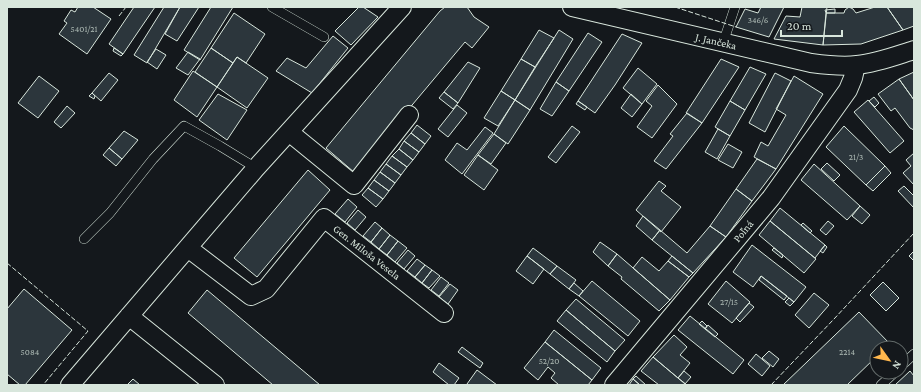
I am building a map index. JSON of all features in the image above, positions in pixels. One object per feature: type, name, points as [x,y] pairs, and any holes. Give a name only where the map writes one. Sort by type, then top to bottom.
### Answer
[{"type":"street","points":[[70,385],[256,168],[402,7]]},
{"type":"street","name":"J. Jančeka","points":[[576,7],[723,43],[811,63],[834,66],[875,62],[914,50]]},
{"type":"street","name":"Poľná","points":[[614,385],[771,198],[848,90],[856,65]]},
{"type":"street","points":[[289,132],[354,185],[409,115]]},
{"type":"street","name":"Gen. Miloša Vesela","points":[[188,248],[251,296],[266,289],[324,218],[444,313]]},
{"type":"street","points":[[129,316],[215,385]]},
{"type":"lane","points":[[272,7],[324,37]]},
{"type":"lane","points":[[723,43],[735,7]]},
{"type":"lane","points":[[84,239],[110,213],[153,159],[184,126],[256,168]]},
{"type":"building","points":[[78,7],[93,7],[111,19],[87,54],[59,34],[67,23],[64,21],[71,10],[75,12]]},
{"type":"building","points":[[134,7],[155,7],[123,54],[109,44]]},
{"type":"building","points":[[164,7],[180,7],[147,63],[134,55]]},
{"type":"building","points":[[180,7],[199,7],[177,41],[165,34]]},
{"type":"building","points":[[211,7],[233,7],[200,60],[184,50]]},
{"type":"building","points":[[359,7],[363,7],[378,17],[351,45],[335,31]]},
{"type":"building","points":[[445,7],[467,7],[474,17],[489,27],[472,48],[465,42],[355,173],[326,148],[440,11]]},
{"type":"building","points":[[761,7],[784,7],[769,37],[736,27],[745,9],[758,13]]},
{"type":"building","points":[[802,7],[827,7],[823,45],[774,39],[786,16],[800,17]]},
{"type":"building","points":[[849,7],[856,13],[875,7],[887,7],[903,30],[861,44],[823,45],[826,13],[844,13]]},
{"type":"building","points":[[887,7],[914,7],[914,26],[903,30]]},
{"type":"building","points":[[835,9],[835,13],[826,13],[825,10]]},
{"type":"building","points":[[234,13],[265,34],[246,63],[237,57],[233,63],[211,48]]},
{"type":"building","points":[[539,30],[554,38],[535,67],[521,59]]},
{"type":"building","points":[[559,30],[573,39],[530,110],[515,100]]},
{"type":"building","points":[[588,33],[602,42],[569,91],[556,82]]},
{"type":"building","points":[[622,34],[642,43],[595,113],[578,101]]},
{"type":"building","points":[[333,36],[348,48],[312,93],[276,71],[287,58],[306,68]]},
{"type":"building","points":[[114,48],[123,54],[121,56],[113,51]]},
{"type":"building","points":[[211,48],[233,63],[217,87],[195,72]]},
{"type":"building","points":[[156,49],[166,55],[157,69],[147,62]]},
{"type":"building","points":[[188,52],[200,59],[188,75],[176,68]]},
{"type":"building","points":[[237,57],[268,78],[247,108],[217,87]]},
{"type":"building","points":[[521,59],[535,67],[515,100],[501,91]]},
{"type":"building","points":[[721,59],[739,67],[702,123],[686,113]]},
{"type":"building","points":[[468,62],[480,68],[458,103],[444,92]]},
{"type":"building","points":[[750,67],[766,74],[745,110],[730,101]]},
{"type":"building","points":[[638,68],[657,84],[642,104],[623,88]]},
{"type":"building","points":[[193,71],[217,87],[197,117],[174,100]]},
{"type":"building","points":[[914,72],[914,100],[899,79]]},
{"type":"building","points":[[109,73],[118,80],[101,101],[92,93]]},
{"type":"building","points":[[775,73],[791,81],[765,132],[749,123]]},
{"type":"building","points":[[39,76],[59,91],[38,118],[18,103]]},
{"type":"building","points":[[794,76],[823,94],[776,169],[754,157],[761,142],[768,146],[786,115],[776,109]]},
{"type":"building","points":[[899,79],[914,100],[914,130],[910,128],[895,108],[891,111],[878,94]]},
{"type":"building","points":[[556,82],[569,91],[552,116],[540,109]]},
{"type":"building","points":[[658,85],[677,104],[652,138],[637,127],[652,106],[646,101]]},
{"type":"building","points":[[501,91],[515,100],[498,126],[484,118]]},
{"type":"building","points":[[444,92],[458,103],[453,109],[439,98]]},
{"type":"building","points":[[92,93],[95,96],[94,99],[89,96]]},
{"type":"building","points":[[218,94],[247,110],[227,140],[199,120]]},
{"type":"building","points":[[631,94],[642,104],[632,117],[621,108]]},
{"type":"building","points":[[874,97],[879,103],[875,107],[869,101]]},
{"type":"building","points":[[515,100],[530,110],[508,144],[494,134]]},
{"type":"building","points":[[868,100],[904,141],[890,153],[854,112]]},
{"type":"building","points":[[578,101],[587,107],[585,110],[576,104]]},
{"type":"building","points":[[730,101],[745,110],[730,136],[715,127]]},
{"type":"building","points":[[457,105],[467,113],[448,137],[438,129]]},
{"type":"building","points":[[67,106],[75,113],[61,128],[54,122]]},
{"type":"building","points":[[687,113],[702,123],[666,169],[654,161],[673,136],[670,134]]},
{"type":"building","points":[[417,125],[431,136],[425,144],[411,133]]},
{"type":"building","points":[[572,126],[580,132],[556,163],[548,157]]},
{"type":"building","points":[[844,126],[885,166],[866,185],[826,147]]},
{"type":"building","points":[[485,127],[493,133],[462,174],[445,160],[457,143],[467,150]]},
{"type":"building","points":[[718,129],[730,136],[717,159],[705,152]]},
{"type":"building","points":[[124,131],[138,140],[122,159],[109,148]]},
{"type":"building","points":[[411,133],[425,144],[419,152],[404,141]]},
{"type":"building","points":[[494,134],[506,143],[491,164],[478,155]]},
{"type":"building","points":[[404,141],[419,152],[413,160],[399,149]]},
{"type":"building","points":[[728,144],[742,152],[733,168],[718,160]]},
{"type":"building","points":[[109,148],[122,159],[116,166],[103,155]]},
{"type":"building","points":[[399,149],[413,160],[407,167],[392,156]]},
{"type":"building","points":[[914,153],[914,185],[903,173],[911,166],[906,160]]},
{"type":"building","points":[[478,155],[498,170],[484,190],[464,175]]},
{"type":"building","points":[[392,156],[407,167],[401,175],[386,164]]},
{"type":"building","points":[[757,159],[776,169],[752,201],[736,189]]},
{"type":"building","points":[[827,163],[840,175],[834,181],[821,169]]},
{"type":"building","points":[[386,164],[401,175],[395,183],[380,172]]},
{"type":"building","points":[[814,164],[860,206],[847,220],[801,180]]},
{"type":"building","points":[[885,166],[891,173],[873,191],[866,185]]},
{"type":"building","points":[[308,170],[330,190],[257,277],[234,258]]},
{"type":"building","points":[[380,172],[395,183],[389,191],[374,180]]},
{"type":"building","points":[[374,180],[389,191],[383,199],[368,188]]},
{"type":"building","points":[[659,181],[666,186],[661,191],[681,207],[661,232],[636,210]]},
{"type":"building","points":[[904,186],[914,196],[914,208],[898,191]]},
{"type":"building","points":[[368,188],[383,199],[376,207],[362,195]]},
{"type":"building","points":[[736,189],[752,201],[726,237],[710,226]]},
{"type":"building","points":[[348,199],[357,207],[345,222],[335,214]]},
{"type":"building","points":[[860,206],[870,215],[862,224],[852,216]]},
{"type":"building","points":[[780,208],[825,245],[815,258],[770,221]]},
{"type":"building","points":[[358,210],[366,217],[355,230],[347,223]]},
{"type":"building","points":[[643,216],[660,230],[652,240],[636,226]]},
{"type":"building","points":[[770,221],[816,259],[804,273],[759,235]]},
{"type":"building","points":[[828,221],[834,226],[826,235],[820,230]]},
{"type":"building","points":[[375,222],[382,228],[371,242],[363,236]]},
{"type":"building","points":[[803,223],[812,231],[810,233],[801,225]]},
{"type":"building","points":[[710,226],[726,237],[693,273],[652,240],[660,230],[687,253]]},
{"type":"building","points":[[382,228],[390,235],[379,249],[371,242]]},
{"type":"building","points":[[390,235],[398,241],[387,255],[379,249]]},
{"type":"building","points":[[398,241],[407,248],[395,262],[387,255]]},
{"type":"building","points":[[600,242],[617,254],[608,266],[593,252]]},
{"type":"building","points":[[752,245],[806,287],[794,302],[761,276],[753,287],[733,272]]},
{"type":"building","points":[[825,245],[827,247],[823,253],[820,251]]},
{"type":"building","points":[[533,248],[557,266],[550,274],[527,256]]},
{"type":"building","points":[[774,248],[783,255],[782,258],[772,250]]},
{"type":"building","points":[[408,250],[415,256],[404,269],[397,263]]},
{"type":"building","points":[[914,251],[914,261],[909,256]]},
{"type":"building","points":[[617,254],[670,300],[659,311],[608,266]]},
{"type":"building","points":[[527,256],[544,269],[533,284],[516,271]]},
{"type":"building","points":[[672,256],[693,273],[689,277],[668,261]]},
{"type":"building","points":[[642,257],[659,271],[668,261],[689,277],[670,300],[633,268]]},
{"type":"building","points":[[417,259],[425,265],[415,277],[407,271]]},
{"type":"building","points":[[425,265],[432,270],[422,283],[415,277]]},
{"type":"building","points":[[557,266],[576,280],[569,289],[550,274]]},
{"type":"building","points":[[432,270],[440,276],[429,288],[422,283]]},
{"type":"building","points":[[761,276],[787,296],[784,300],[759,280]]},
{"type":"building","points":[[441,277],[449,283],[439,296],[431,290]]},
{"type":"building","points":[[592,281],[640,321],[628,336],[579,296]]},
{"type":"building","points":[[726,281],[750,302],[732,323],[708,304]]},
{"type":"building","points":[[883,282],[899,298],[886,311],[870,295]]},
{"type":"building","points":[[574,283],[583,291],[579,296],[569,289]]},
{"type":"building","points":[[450,284],[458,290],[448,304],[439,297]]},
{"type":"building","points":[[24,289],[72,330],[25,385],[20,385],[7,374],[7,309]]},
{"type":"building","points":[[207,290],[320,385],[273,385],[188,313]]},
{"type":"building","points":[[814,293],[829,305],[809,328],[795,315]]},
{"type":"building","points":[[789,298],[794,302],[790,306],[785,302]]},
{"type":"building","points":[[576,299],[625,340],[615,351],[566,310]]},
{"type":"building","points":[[749,303],[754,307],[740,322],[736,318]]},
{"type":"building","points":[[566,310],[615,351],[607,362],[557,321]]},
{"type":"building","points":[[859,312],[886,340],[869,340],[869,364],[847,385],[783,385]]},
{"type":"building","points":[[690,316],[744,360],[733,374],[678,330]]},
{"type":"building","points":[[702,321],[707,326],[705,329],[699,324]]},
{"type":"building","points":[[708,325],[718,334],[715,337],[705,329]]},
{"type":"building","points":[[554,330],[601,368],[592,380],[545,342]]},
{"type":"building","points":[[674,335],[687,347],[680,355],[690,363],[678,378],[653,357]]},
{"type":"building","points":[[545,342],[592,380],[588,385],[559,385],[551,378],[555,373],[548,367],[538,380],[524,368]]},
{"type":"building","points":[[462,347],[483,363],[480,368],[458,352]]},
{"type":"building","points":[[769,351],[779,359],[773,367],[762,358]]},
{"type":"building","points":[[756,354],[770,366],[762,376],[748,364]]},
{"type":"building","points":[[653,357],[687,385],[659,385],[641,371]]},
{"type":"building","points":[[439,363],[459,378],[454,385],[449,385],[433,372]]},
{"type":"building","points":[[477,370],[497,385],[468,385],[467,384]]},
{"type":"building","points":[[684,371],[691,377],[685,384],[678,378]]},
{"type":"building","points":[[910,371],[914,376],[914,385],[895,385],[900,380],[909,380]]},
{"type":"building","points":[[636,376],[646,385],[640,385],[633,379]]},
{"type":"building","points":[[133,379],[140,385],[127,385]]},
{"type":"building","points":[[633,379],[640,385],[629,385]]},
{"type":"fence","points":[[119,16],[126,7]]},
{"type":"fence","points":[[675,7],[736,27]]},
{"type":"fence","points":[[771,385],[914,233]]},
{"type":"fence","points":[[7,263],[88,331],[43,385]]}]
